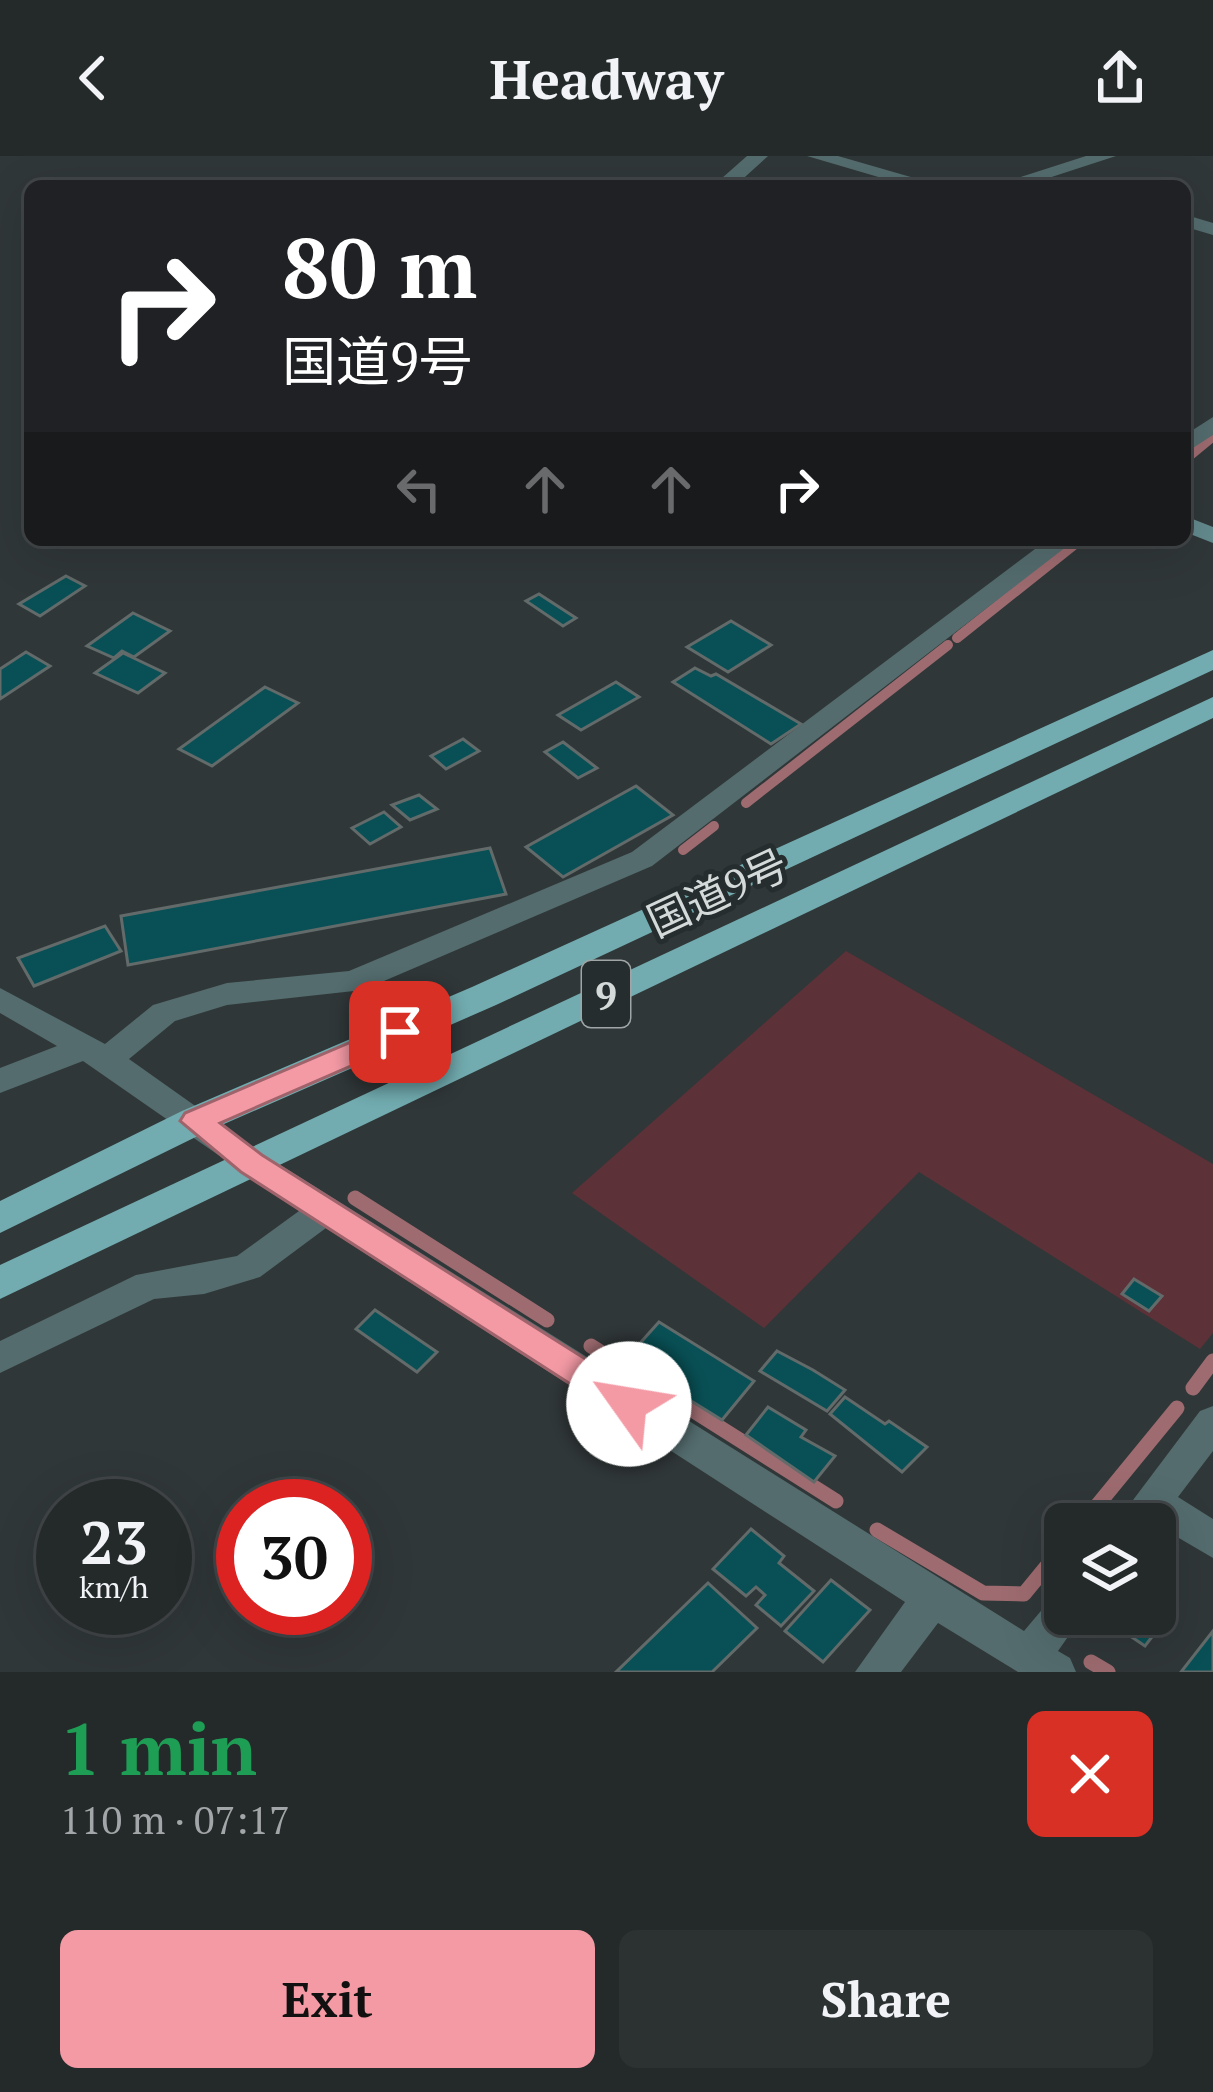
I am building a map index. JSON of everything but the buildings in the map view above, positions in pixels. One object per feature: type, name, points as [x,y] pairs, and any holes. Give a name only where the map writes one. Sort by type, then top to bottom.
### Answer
[{"type":"highway","name":"国道9号","points":[[0,1218],[195,1121],[484,996],[1213,659]]},
{"type":"highway","name":"国道9号","points":[[0,1283],[1213,706]]},
{"type":"street","points":[[730,180],[759,156]]},
{"type":"street","points":[[803,156],[908,180]]},
{"type":"street","points":[[1024,180],[1107,156]]},
{"type":"street","points":[[0,1081],[96,1054],[164,1013],[227,994],[352,982],[642,859],[1055,546]]},
{"type":"street","points":[[0,999],[96,1054],[251,1163],[1042,1664],[1055,1635]]},
{"type":"street","points":[[0,1358],[149,1285],[204,1280],[248,1268],[325,1210]]},
{"type":"street","points":[[1150,1503],[1213,1422]]},
{"type":"street","points":[[1176,1525],[1213,1540]]},
{"type":"street","points":[[876,1672],[933,1598]]},
{"type":"shaded area","points":[[846,951],[1213,1164],[1213,1333],[1200,1349],[919,1172],[764,1328],[572,1193]]},
{"type":"waterway","points":[[1191,455],[1213,437]]},
{"type":"waterway","points":[[957,638],[1072,546]]},
{"type":"waterway","points":[[746,803],[948,645]]},
{"type":"waterway","points":[[683,850],[714,826]]},
{"type":"waterway","points":[[355,1198],[547,1320]]},
{"type":"waterway","points":[[591,1346],[836,1501]]},
{"type":"waterway","points":[[1193,1388],[1213,1361]]},
{"type":"waterway","points":[[1099,1503],[1177,1408]]},
{"type":"waterway","points":[[877,1530],[983,1593],[1024,1594],[1044,1570]]},
{"type":"waterway","points":[[1091,1662],[1108,1672]]},
{"type":"route","points":[[400,1032],[195,1121],[251,1163],[629,1404]]}]
